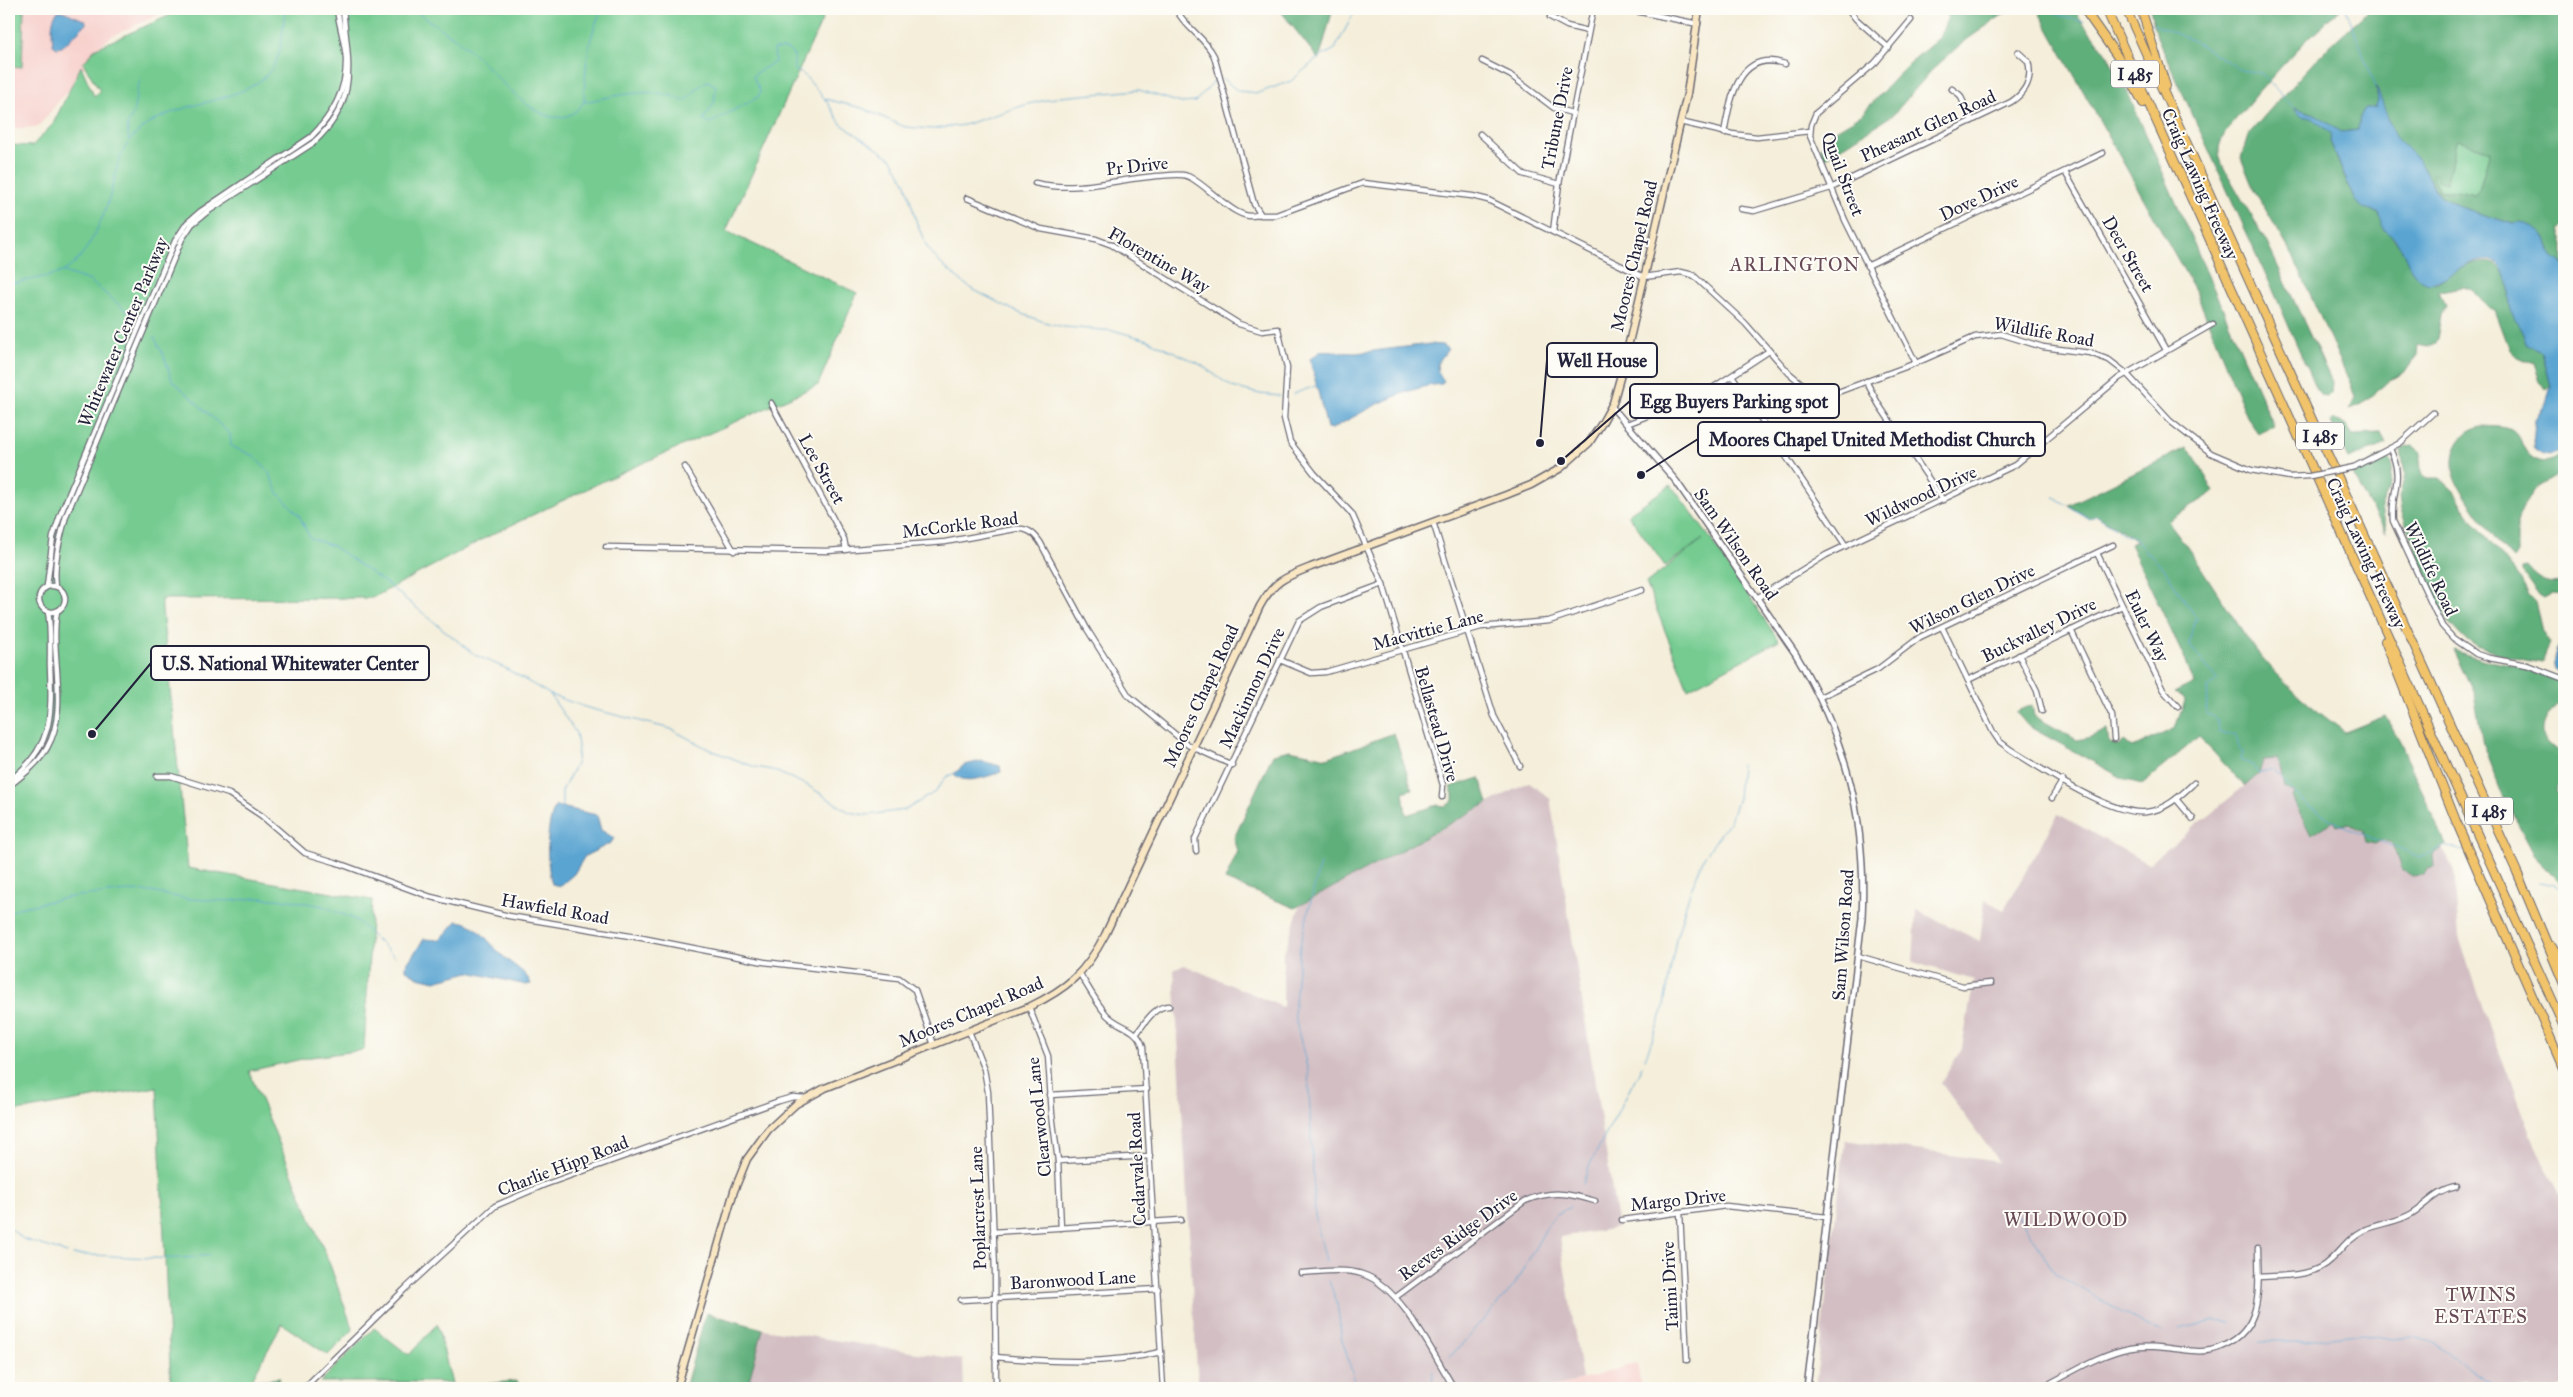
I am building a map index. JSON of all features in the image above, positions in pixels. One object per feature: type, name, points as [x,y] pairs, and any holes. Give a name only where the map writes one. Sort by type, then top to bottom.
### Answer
[{"type":"highway","points":[[2084,9],[2122,63],[2164,140]]},
{"type":"highway","name":"Craig Lawing Freeway","points":[[2106,9],[2564,1027]]},
{"type":"highway","name":"Craig Lawing Freeway","points":[[2126,9],[2544,931],[2564,984]]},
{"type":"highway","points":[[2141,9],[2154,54],[2179,124]]},
{"type":"highway","points":[[2364,586],[2456,821],[2564,1069]]},
{"type":"highway","points":[[2544,931],[2564,967]]},
{"type":"main road","name":"Moores Chapel Road","points":[[677,1388],[734,1191],[747,1159],[773,1124],[806,1098],[835,1084],[1029,1006],[1058,992],[1080,974],[1105,935],[1260,606],[1271,588],[1288,576],[1531,485],[1561,468],[1589,443],[1611,406],[1625,360],[1691,73],[1699,9]]},
{"type":"street","name":"Whitewater Center Parkway","points":[[47,586],[53,537],[61,513],[175,241],[187,223],[200,210],[311,137],[321,128],[339,98],[344,81],[346,58],[337,9]]},
{"type":"street","name":"Whitewater Center Parkway","points":[[56,586],[54,574],[58,545],[66,516],[182,239],[192,224],[207,212],[313,143],[326,132],[343,102],[350,60],[343,9]]},
{"type":"street","points":[[1176,9],[1184,22],[1207,44],[1214,56],[1254,204],[1259,214]]},
{"type":"street","name":"Tribune Drive","points":[[1553,232],[1559,184],[1593,9]]},
{"type":"street","points":[[1626,9],[1698,24]]},
{"type":"street","points":[[1848,9],[1856,20],[1889,48]]},
{"type":"street","points":[[1550,17],[1567,26],[1588,31]]},
{"type":"street","name":"Quail Street","points":[[1911,20],[1889,48],[1852,85],[1821,108],[1813,119],[1810,131],[1812,143],[1831,188],[1867,266],[1916,364]]},
{"type":"street","name":"Pheasant Glen Road","points":[[1741,209],[1754,211],[1831,188],[2011,102],[2023,92],[2029,79],[2029,66],[2025,57],[2018,52]]},
{"type":"street","points":[[1482,62],[1510,75],[1554,108],[1572,113]]},
{"type":"street","points":[[1724,132],[1733,90],[1742,74],[1749,68],[1764,62],[1785,64]]},
{"type":"street","points":[[1952,89],[1960,95],[1972,121]]},
{"type":"street","points":[[1680,122],[1757,137],[1810,131]]},
{"type":"street","points":[[1480,134],[1527,176],[1559,184]]},
{"type":"street","name":"Dove Drive","points":[[1867,266],[2103,153]]},
{"type":"street","name":"Deer Street","points":[[2065,172],[2166,350]]},
{"type":"street","name":"Pr Drive","points":[[1035,183],[1046,186],[1077,186],[1133,177],[1188,176],[1235,209],[1255,216],[1259,214],[1267,216],[1276,215],[1363,183],[1472,196],[1488,200],[1644,277]]},
{"type":"street","name":"Florentine Way","points":[[967,198],[1041,229],[1112,245],[1239,324],[1262,331],[1278,329]]},
{"type":"street","name":"Wildlife Road","points":[[1644,277],[1681,272],[1693,275],[1745,324],[1795,378],[1817,390],[1838,392],[1916,364],[1975,337],[2001,334],[2043,347],[2099,356],[2113,362],[2126,373],[2170,421],[2212,453],[2251,470],[2290,477],[2310,476],[2354,467],[2390,449],[2409,436],[2433,413]]},
{"type":"street","name":"Wildwood Drive","points":[[1757,598],[1804,567],[2025,459],[2126,373],[2213,324]]},
{"type":"street","name":"Bellastead Drive","points":[[1278,329],[1287,368],[1284,418],[1290,442],[1314,473],[1344,503],[1359,526],[1383,584],[1443,785],[1442,797]]},
{"type":"street","points":[[1627,424],[1698,396],[1733,377],[1770,352]]},
{"type":"street","points":[[1733,377],[1846,546]]},
{"type":"street","points":[[1866,382],[1879,405],[1943,500]]},
{"type":"street","name":"Lee Street","points":[[771,403],[844,538],[846,550]]},
{"type":"street","name":"Sam Wilson Road","points":[[1611,406],[1676,480],[1795,653],[1820,697],[1844,760],[1860,839],[1863,898],[1858,956],[1807,1388]]},
{"type":"street","name":"Wildlife Road","points":[[2390,449],[2398,471],[2392,510],[2393,521],[2442,626],[2453,638],[2476,654],[2527,665],[2564,679]]},
{"type":"street","points":[[685,467],[734,551]]},
{"type":"street","points":[[1433,522],[1494,716],[1520,766]]},
{"type":"street","name":"McCorkle Road","points":[[606,547],[734,551],[846,550],[945,542],[1015,529],[1029,531],[1040,542],[1123,688],[1145,711],[1193,748],[1232,765]]},
{"type":"street","name":"Wilson Glen Drive","points":[[1820,697],[1878,670],[1920,637],[2113,545]]},
{"type":"street","name":"Euler Way","points":[[2097,553],[2163,690],[2178,707]]},
{"type":"street","name":"Mackinnon Drive","points":[[1196,851],[1195,839],[1232,765],[1299,621],[1320,607],[1383,584]]},
{"type":"street","points":[[47,586],[56,586],[62,590],[65,598],[63,606],[57,611],[48,611],[41,607],[38,599],[41,591],[47,586]]},
{"type":"street","name":"Macvittie Lane","points":[[1280,660],[1304,671],[1321,673],[1486,626],[1543,622],[1642,590]]},
{"type":"street","name":"Buckvalley Drive","points":[[1968,680],[2122,606]]},
{"type":"street","points":[[9,781],[32,761],[49,728],[52,707],[48,611]]},
{"type":"street","points":[[9,786],[32,767],[47,748],[54,731],[57,714],[57,611]]},
{"type":"street","points":[[1942,627],[1987,722],[1999,741],[2106,804],[2134,812],[2154,810],[2176,799],[2194,783]]},
{"type":"street","points":[[2071,630],[2112,716],[2114,739]]},
{"type":"street","points":[[2019,655],[2037,691],[2042,711]]},
{"type":"street","name":"Hawfield Road","points":[[158,776],[171,776],[230,794],[262,816],[302,852],[431,897],[509,916],[642,938],[764,962],[899,978],[914,990],[934,1044]]},
{"type":"street","points":[[2052,798],[2063,780]]},
{"type":"street","points":[[2176,799],[2193,819]]},
{"type":"street","points":[[1858,956],[1963,986],[1991,983]]},
{"type":"street","points":[[1080,974],[1108,1016],[1137,1034],[1155,1011],[1162,1006],[1168,1006]]},
{"type":"street","name":"Clearwood Lane","points":[[1029,1006],[1048,1056],[1050,1095],[1058,1161],[1061,1228]]},
{"type":"street","name":"Poplarcrest Lane","points":[[969,1031],[984,1070],[988,1092],[996,1388]]},
{"type":"street","name":"Cedarvale Road","points":[[1137,1034],[1143,1046],[1147,1089],[1163,1388]]},
{"type":"street","points":[[1050,1095],[1147,1089]]},
{"type":"street","name":"Charlie Hipp Road","points":[[304,1388],[406,1288],[495,1206],[544,1185],[779,1100],[793,1097],[806,1098]]},
{"type":"street","points":[[1058,1161],[1150,1156]]},
{"type":"street","points":[[2258,1277],[2304,1274],[2317,1269],[2331,1259],[2353,1237],[2372,1227],[2400,1220],[2441,1191],[2456,1187]]},
{"type":"street","name":"Reeves Ridge Drive","points":[[1396,1297],[1525,1201],[1540,1195],[1564,1192],[1595,1201]]},
{"type":"street","name":"Margo Drive","points":[[1622,1220],[1736,1207],[1827,1217]]},
{"type":"street","name":"Taimi Drive","points":[[1680,1212],[1687,1360]]},
{"type":"street","points":[[993,1232],[1181,1220]]},
{"type":"street","points":[[2041,1388],[2104,1356],[2123,1349],[2154,1346],[2199,1352],[2218,1348],[2233,1342],[2244,1332],[2254,1318],[2257,1304],[2258,1248]]},
{"type":"street","points":[[1301,1273],[1360,1273],[1375,1279],[1388,1288],[1396,1297],[1454,1388]]},
{"type":"street","name":"Baronwood Lane","points":[[961,1300],[1158,1290]]},
{"type":"street","points":[[995,1357],[1071,1362],[1116,1359],[1162,1352]]},
{"type":"shaded area","points":[[9,9],[171,9],[112,36],[98,47],[105,62],[95,49],[72,85],[38,127],[9,129]]},
{"type":"shaded area","points":[[2277,759],[2285,788],[2294,793],[2311,834],[2334,820],[2349,823],[2363,830],[2375,844],[2382,840],[2392,843],[2393,849],[2399,855],[2401,868],[2427,868],[2433,854],[2442,847],[2454,871],[2459,937],[2482,1007],[2538,1152],[2564,1202],[2564,1388],[1815,1388],[1845,1140],[1999,1162],[1941,1083],[1962,1048],[1974,980],[1913,962],[1916,910],[1980,941],[1985,900],[2004,910],[2058,814],[2149,864],[2259,774],[2263,760]]},
{"type":"shaded area","points":[[1528,782],[1550,798],[1618,1228],[1560,1237],[1582,1380],[1548,1388],[1198,1388],[1174,970],[1184,965],[1283,1007],[1283,956],[1300,905]]},
{"type":"shaded area","points":[[763,1329],[963,1360],[964,1388],[747,1388]]},
{"type":"shaded area","points":[[1637,1363],[1641,1388],[1548,1388],[1582,1380]]},
{"type":"green space","points":[[9,9],[24,9],[22,67],[9,66]]},
{"type":"green space","points":[[184,9],[827,9],[726,231],[857,293],[818,385],[614,476],[493,534],[372,598],[161,599],[188,868],[372,900],[364,1050],[311,1057],[249,1071],[329,1262],[353,1330],[328,1355],[282,1324],[251,1381],[280,1378],[274,1388],[171,1388],[157,1087],[17,1111],[9,1105],[9,145],[32,146],[53,124],[81,66],[94,96],[100,91],[83,63],[96,48]]},
{"type":"green space","points":[[1279,9],[1333,9],[1319,60]]},
{"type":"green space","points":[[1943,9],[2011,9],[1962,43],[1931,71],[1894,114],[1824,159],[1821,147],[1831,133],[1861,115],[1907,65],[1939,38],[1948,17]]},
{"type":"green space","points":[[2037,9],[2073,9],[2108,56],[2127,91],[2274,426],[2258,433],[2248,419],[2196,292]]},
{"type":"green space","points":[[2150,9],[2340,9],[2270,79],[2229,128],[2222,138],[2219,151],[2225,170],[2267,243],[2332,382],[2331,393],[2327,397],[2321,396],[2316,389],[2277,299],[2157,37]]},
{"type":"green space","points":[[2370,9],[2564,9],[2564,226],[2559,231],[2564,244],[2564,267],[2553,256],[2545,236],[2537,229],[2525,224],[2513,224],[2460,207],[2440,195],[2412,154],[2395,137],[2377,94],[2378,101],[2375,109],[2366,108],[2360,117],[2358,130],[2341,132],[2315,114],[2296,108],[2301,116],[2312,118],[2332,134],[2330,141],[2348,186],[2368,209],[2378,212],[2388,234],[2399,244],[2413,271],[2436,284],[2463,267],[2473,264],[2492,263],[2500,269],[2507,279],[2510,305],[2526,344],[2542,352],[2551,385],[2547,389],[2540,382],[2534,364],[2516,356],[2510,350],[2495,310],[2489,308],[2473,290],[2462,287],[2440,291],[2439,294],[2446,306],[2441,315],[2437,339],[2434,344],[2428,347],[2418,345],[2417,355],[2406,371],[2390,380],[2360,405],[2350,409],[2355,398],[2351,385],[2293,256],[2254,190],[2241,158],[2248,135],[2323,52]],"holes":[[[2458,140],[2490,151],[2479,190],[2475,195],[2456,191],[2441,191],[2432,175],[2434,173],[2439,181],[2447,182],[2456,141]]]},
{"type":"green space","points":[[2458,140],[2490,151],[2479,190],[2475,195],[2456,191],[2441,191],[2432,175],[2434,173],[2447,182],[2456,141]]},
{"type":"green space","points":[[2333,420],[2345,424],[2353,435],[2381,434],[2386,444],[2348,459],[2331,423]]},
{"type":"green space","points":[[2483,426],[2511,429],[2519,437],[2528,454],[2539,461],[2544,462],[2555,459],[2564,449],[2564,471],[2537,487],[2521,509],[2517,523],[2517,553],[2513,559],[2490,532],[2458,484],[2455,476],[2453,459],[2457,443],[2468,432]]},
{"type":"green space","points":[[2413,446],[2421,452],[2419,462],[2423,474],[2427,478],[2440,478],[2454,491],[2468,514],[2519,577],[2529,596],[2535,602],[2542,631],[2550,643],[2542,663],[2510,657],[2476,646],[2461,636],[2449,623],[2430,586],[2401,511],[2399,497],[2405,475],[2401,450]]},
{"type":"green space","points":[[2186,448],[2195,457],[2214,492],[2168,521],[2256,650],[2275,673],[2297,694],[2345,732],[2385,716],[2400,742],[2446,845],[2433,854],[2434,866],[2427,868],[2424,875],[2412,876],[2401,868],[2392,843],[2382,840],[2375,844],[2366,842],[2363,830],[2349,823],[2337,826],[2334,821],[2311,835],[2292,797],[2294,793],[2285,788],[2277,759],[2263,760],[2259,774],[2245,786],[2199,737],[2142,784],[2126,780],[2028,726],[2016,712],[2032,705],[2034,716],[2077,740],[2091,737],[2107,730],[2109,743],[2120,745],[2124,741],[2133,748],[2175,728],[2185,701],[2181,696],[2174,693],[2194,683],[2187,664],[2130,544],[2137,540],[2096,515],[2090,519],[2069,505]]},
{"type":"green space","points":[[2380,457],[2387,457],[2392,463],[2390,486],[2381,507],[2386,533],[2351,473]]},
{"type":"green space","points":[[1671,485],[1708,535],[1779,641],[1688,689],[1646,583],[1703,539],[1665,566],[1628,514]]},
{"type":"green space","points":[[2527,567],[2544,581],[2553,583],[2564,581],[2564,595],[2553,594],[2544,599],[2539,596],[2522,572],[2522,568]]},
{"type":"green space","points":[[2453,650],[2485,660],[2528,669],[2564,681],[2564,699],[2554,708],[2546,720],[2543,732],[2544,739],[2548,745],[2559,753],[2564,768],[2564,773],[2555,790],[2557,793],[2564,795],[2564,887],[2537,860],[2500,789],[2483,745],[2474,694]]},
{"type":"green space","points":[[1394,733],[1412,789],[1403,792],[1406,815],[1438,805],[1446,806],[1453,801],[1450,787],[1480,778],[1488,803],[1295,908],[1225,880],[1238,851],[1234,838],[1273,754],[1290,750],[1327,758]]},
{"type":"green space","points":[[706,1313],[763,1329],[747,1388],[685,1388]]},
{"type":"green space","points":[[437,1324],[452,1384],[438,1382],[320,1382],[374,1328],[409,1355]]},
{"type":"green space","points":[[518,1382],[519,1388],[453,1388]]},
{"type":"water","points":[[58,11],[63,11],[86,21],[86,24],[62,47],[57,48],[53,45],[52,27],[55,14]]},
{"type":"water","points":[[2376,86],[2395,137],[2419,161],[2440,195],[2460,207],[2513,224],[2525,224],[2537,229],[2545,236],[2553,256],[2563,265],[2564,449],[2560,452],[2548,455],[2541,453],[2533,447],[2535,420],[2546,403],[2551,385],[2542,352],[2526,344],[2523,334],[2512,314],[2507,279],[2499,265],[2489,260],[2478,261],[2434,283],[2426,283],[2420,280],[2412,271],[2397,241],[2384,230],[2378,212],[2363,208],[2354,199],[2330,141],[2331,134],[2312,118],[2301,116],[2294,108],[2315,114],[2341,132],[2358,130],[2360,117],[2366,108],[2375,108],[2378,101]]},
{"type":"water","points":[[1430,344],[1442,345],[1448,349],[1437,364],[1438,372],[1444,381],[1442,384],[1428,386],[1399,395],[1332,429],[1327,428],[1310,359],[1321,351],[1356,353]]},
{"type":"water","points":[[2564,642],[2564,675],[2555,669],[2554,662],[2556,650]]},
{"type":"water","points":[[982,761],[1000,766],[1001,772],[970,780],[959,778],[954,774],[964,765]]},
{"type":"water","points":[[556,806],[597,815],[601,830],[614,838],[611,843],[585,856],[574,874],[560,886],[552,884],[548,855],[548,833],[552,814]]},
{"type":"water","points":[[457,921],[471,925],[483,934],[503,956],[523,972],[531,984],[526,985],[469,972],[435,981],[418,977],[406,970],[406,965],[424,939],[440,940]]},
{"type":"waterway","points":[[9,284],[60,273],[79,258],[101,220],[123,152],[134,136],[150,123],[169,114],[232,95],[251,87],[266,76],[276,61],[280,48],[285,9]]},
{"type":"waterway","points":[[413,9],[465,46],[524,102],[540,113],[556,117],[570,114],[584,102],[586,66],[590,43],[602,9]]},
{"type":"waterway","points":[[1222,78],[1238,91],[1258,93],[1291,81],[1317,59],[1335,49],[1356,9]]},
{"type":"waterway","points":[[1967,9],[1986,9]]},
{"type":"waterway","points":[[2047,9],[2066,18],[2084,21]]},
{"type":"waterway","points":[[2346,9],[2376,87]]},
{"type":"waterway","points":[[2150,23],[2192,40],[2241,70],[2261,73],[2294,108]]},
{"type":"waterway","points":[[584,102],[635,93],[661,94],[673,96],[684,101],[708,81],[716,86],[714,103],[703,120],[710,123],[758,97],[760,91],[753,77],[756,73],[775,62],[774,49],[787,49],[794,55],[794,69],[804,75],[825,99],[841,124],[892,159],[906,184],[917,224],[927,247],[941,264],[970,288],[1015,311],[1044,322],[1064,327],[1116,331],[1148,340],[1198,363],[1232,387],[1260,394],[1280,396]]},
{"type":"waterway","points":[[825,99],[862,108],[905,127],[933,129],[964,125],[1028,104],[1060,97],[1139,90],[1181,103],[1195,102],[1217,78]]},
{"type":"waterway","points":[[129,141],[127,125],[133,114],[141,79]]},
{"type":"waterway","points":[[64,272],[90,281],[135,318]]},
{"type":"waterway","points":[[154,337],[164,356],[172,380],[230,434],[231,446],[254,456],[269,473],[278,493],[299,515],[310,538],[333,546],[387,584],[475,655],[505,668],[551,695],[588,708],[671,729],[708,749],[755,767],[772,770],[807,785],[849,812],[866,815],[905,810],[935,792],[946,777],[955,773]]},
{"type":"waterway","points":[[1293,394],[1318,385]]},
{"type":"waterway","points":[[2054,497],[2090,519],[2096,515],[2125,535],[2135,537],[2145,551],[2163,567],[2197,619],[2193,625],[2189,644],[2217,680],[2208,688],[2206,714],[2213,716],[2217,720],[2219,732],[2226,735],[2235,734],[2239,741],[2239,749],[2243,752],[2241,760],[2252,765],[2259,774],[2271,769],[2307,805],[2326,817],[2419,858],[2444,846],[2463,851]]},
{"type":"waterway","points":[[551,696],[576,733],[578,746],[577,762],[562,791],[562,808]]},
{"type":"waterway","points":[[1645,1059],[1663,1011],[1676,939],[1689,895],[1704,857],[1730,821],[1738,798],[1741,765]]},
{"type":"waterway","points":[[1320,863],[1300,946],[1294,1014],[1308,1071],[1315,1215],[1326,1262]]},
{"type":"waterway","points":[[2539,882],[2555,885],[2564,891]]},
{"type":"waterway","points":[[9,913],[18,908],[70,897],[127,891],[151,892],[188,899],[229,901],[257,898],[290,900],[323,906],[356,920],[395,957]]},
{"type":"waterway","points":[[1583,1184],[1588,1168],[1642,1066]]},
{"type":"waterway","points":[[1450,1357],[1514,1286],[1550,1221],[1557,1214],[1570,1207]]},
{"type":"waterway","points":[[2016,1212],[2055,1273],[2147,1327],[2162,1331]]},
{"type":"waterway","points":[[9,1227],[23,1239],[67,1253]]},
{"type":"waterway","points":[[73,1255],[158,1258],[209,1255]]},
{"type":"waterway","points":[[1329,1281],[1337,1303],[1342,1340],[1357,1388]]},
{"type":"waterway","points":[[2179,1329],[2214,1321],[2230,1323]]},
{"type":"waterway","points":[[2260,1341],[2306,1341],[2364,1334],[2392,1339],[2413,1337],[2432,1342],[2497,1388]]},
{"type":"waterway","points":[[1432,1388],[1433,1371]]},
{"type":"place","name":"Well House","points":[[1540,443]]},
{"type":"place","name":"Egg Buyers Parking spot","points":[[1561,461]]},
{"type":"place","name":"Moores Chapel United Methodist Church","points":[[1641,475]]},
{"type":"place","name":"U.S. National Whitewater Center","points":[[92,734]]},
{"type":"district","name":"ARLINGTON","points":[[1795,264]]},
{"type":"district","name":"WILDWOOD","points":[[2066,1219]]},
{"type":"district","name":"TWINS ESTATES","points":[[2481,1305]]}]
